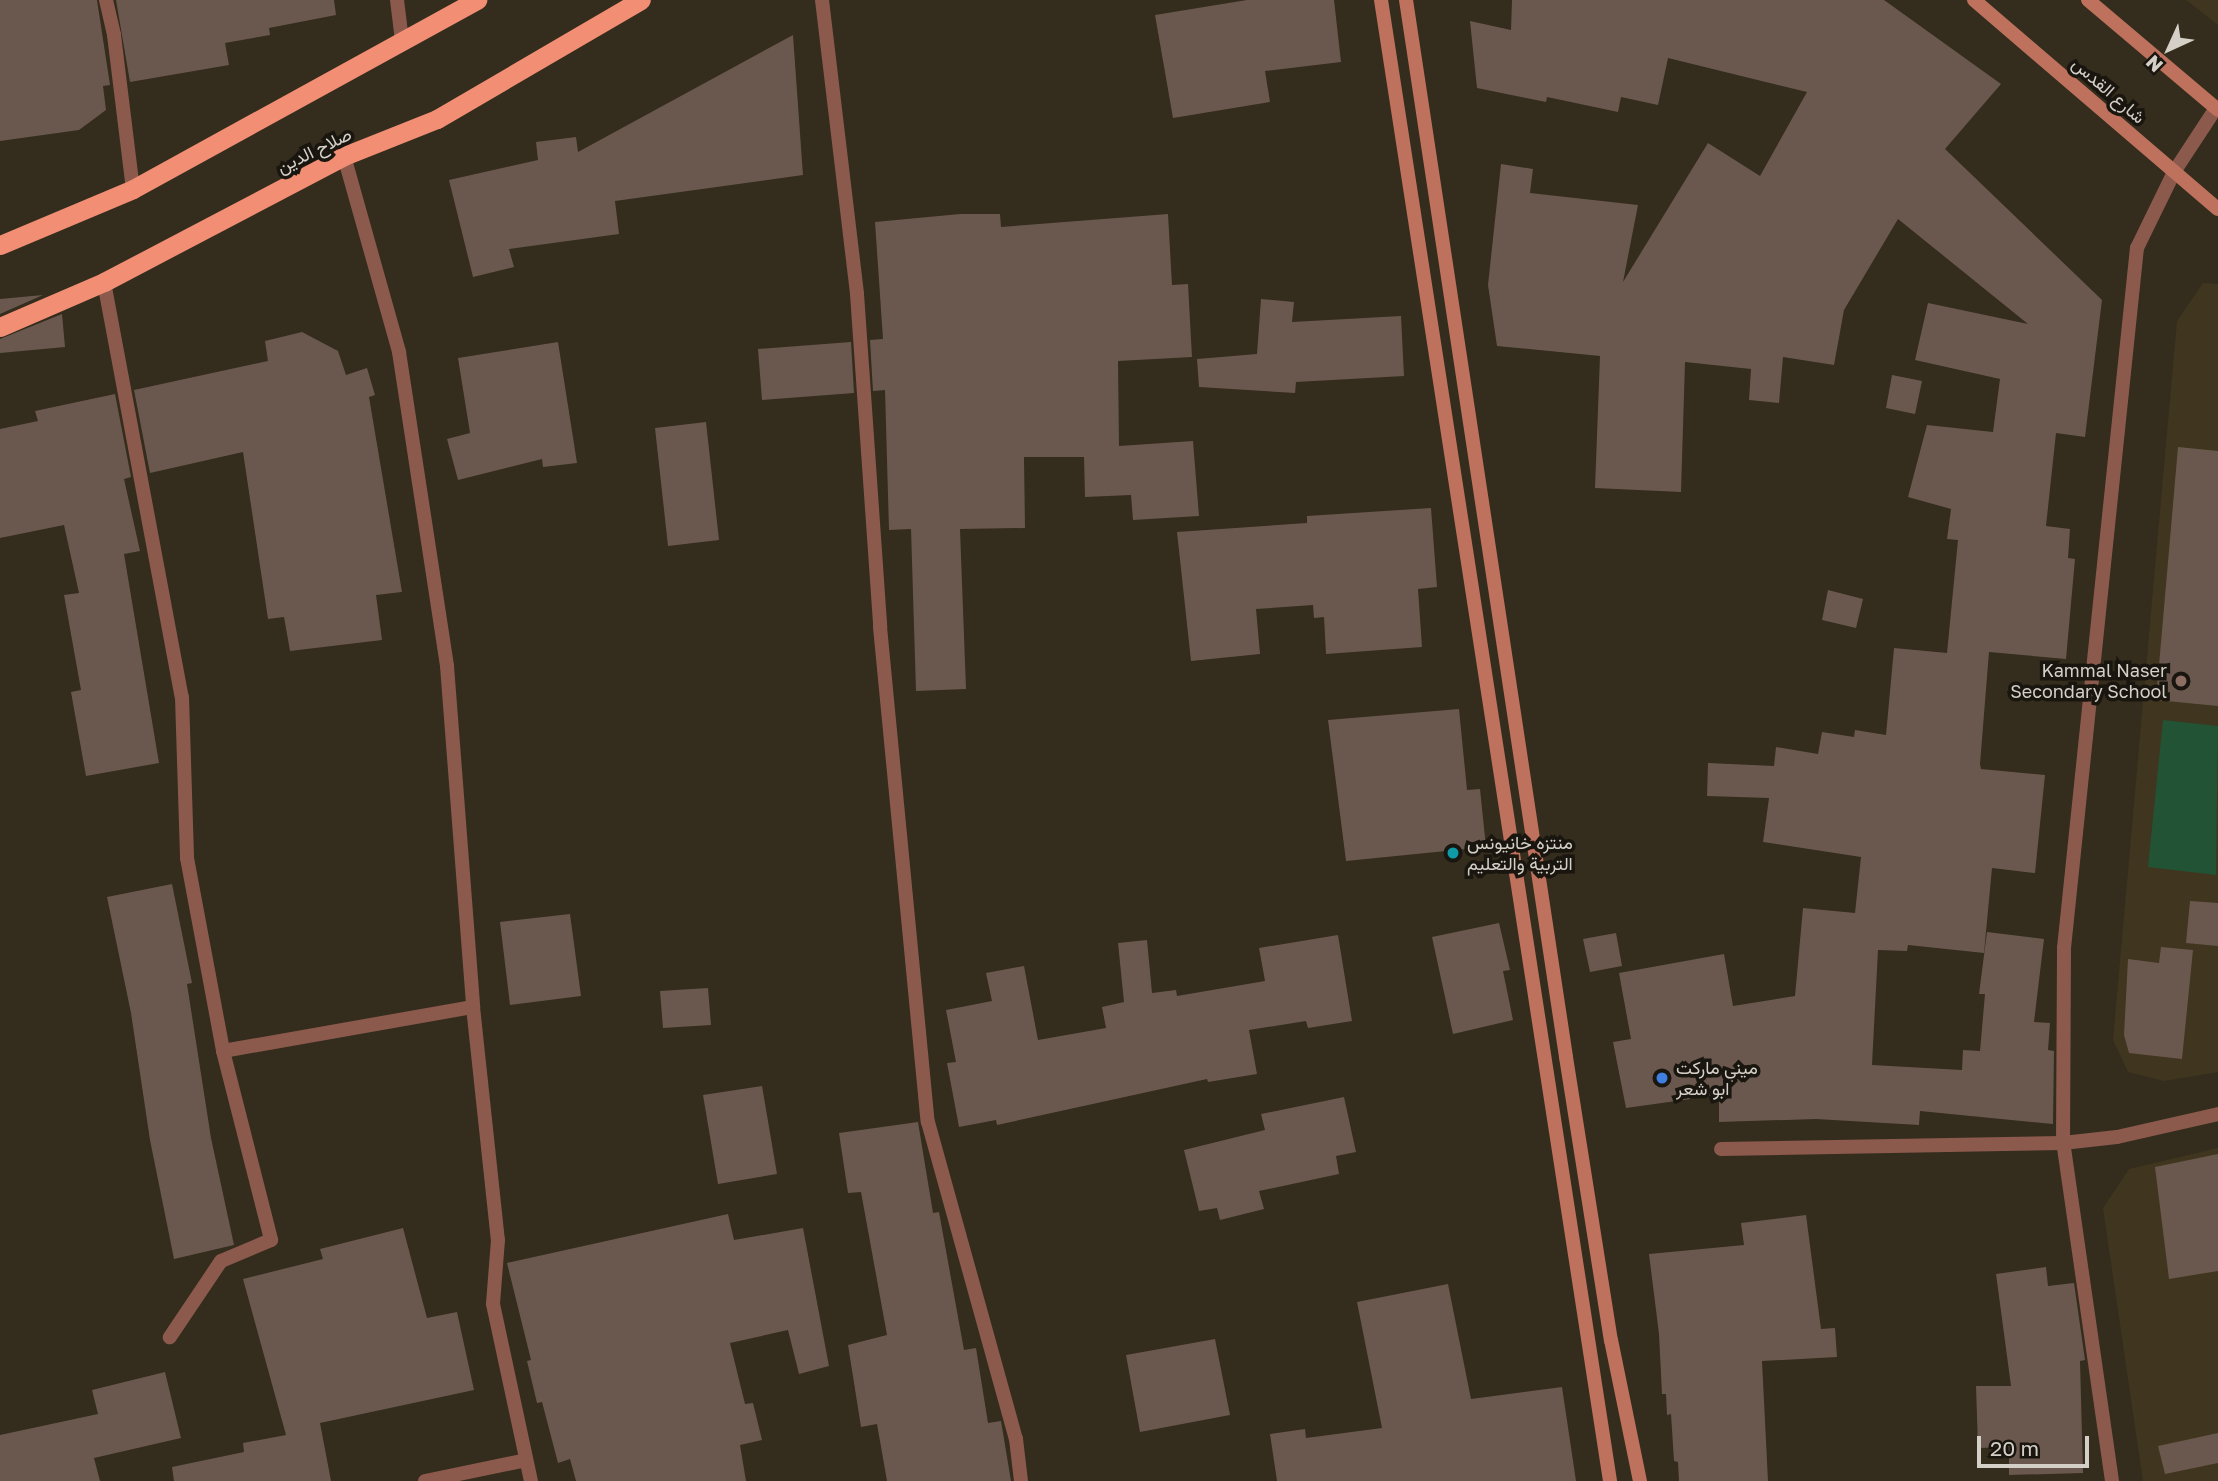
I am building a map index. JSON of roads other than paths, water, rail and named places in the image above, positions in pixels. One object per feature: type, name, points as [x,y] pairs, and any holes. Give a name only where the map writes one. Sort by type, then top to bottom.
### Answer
[{"type":"highway","points":[[0,245],[134,189],[477,0]]},
{"type":"highway","name":"صلاح الدين","points":[[0,327],[104,282],[344,156],[437,119],[641,0]]},
{"type":"main road","points":[[1381,0],[1610,1481]]},
{"type":"main road","points":[[1406,0],[1555,990],[1612,1340],[1640,1481]]},
{"type":"main road","name":"شارع القدس","points":[[1974,0],[2218,209]]},
{"type":"main road","points":[[2088,0],[2217,109]]},
{"type":"street","points":[[106,0],[114,34],[134,189]]},
{"type":"street","points":[[397,0],[402,39]]},
{"type":"street","points":[[822,0],[858,294],[880,627],[928,1122],[1016,1439],[1021,1481]]},
{"type":"street","points":[[2112,1481],[2063,1143],[2064,948],[2137,248],[2174,172],[2217,109]]},
{"type":"street","points":[[344,156],[399,352],[447,666],[473,1007],[498,1240],[493,1304],[531,1481]]},
{"type":"street","points":[[104,282],[182,697],[187,858],[223,1051],[271,1240],[221,1261],[170,1337]]},
{"type":"street","points":[[223,1051],[473,1007]]},
{"type":"street","points":[[1721,1149],[2063,1143],[2117,1136],[2218,1114]]},
{"type":"street","points":[[425,1481],[526,1460]]},
{"type":"place","name":"Kammal Naser Secondary School","points":[[2181,681]]},
{"type":"place","name":"منتزه خانيونس التربية والتعليم","points":[[1453,853]]},
{"type":"place","name":"ميني ماركت ابو شعر","points":[[1662,1078]]}]
